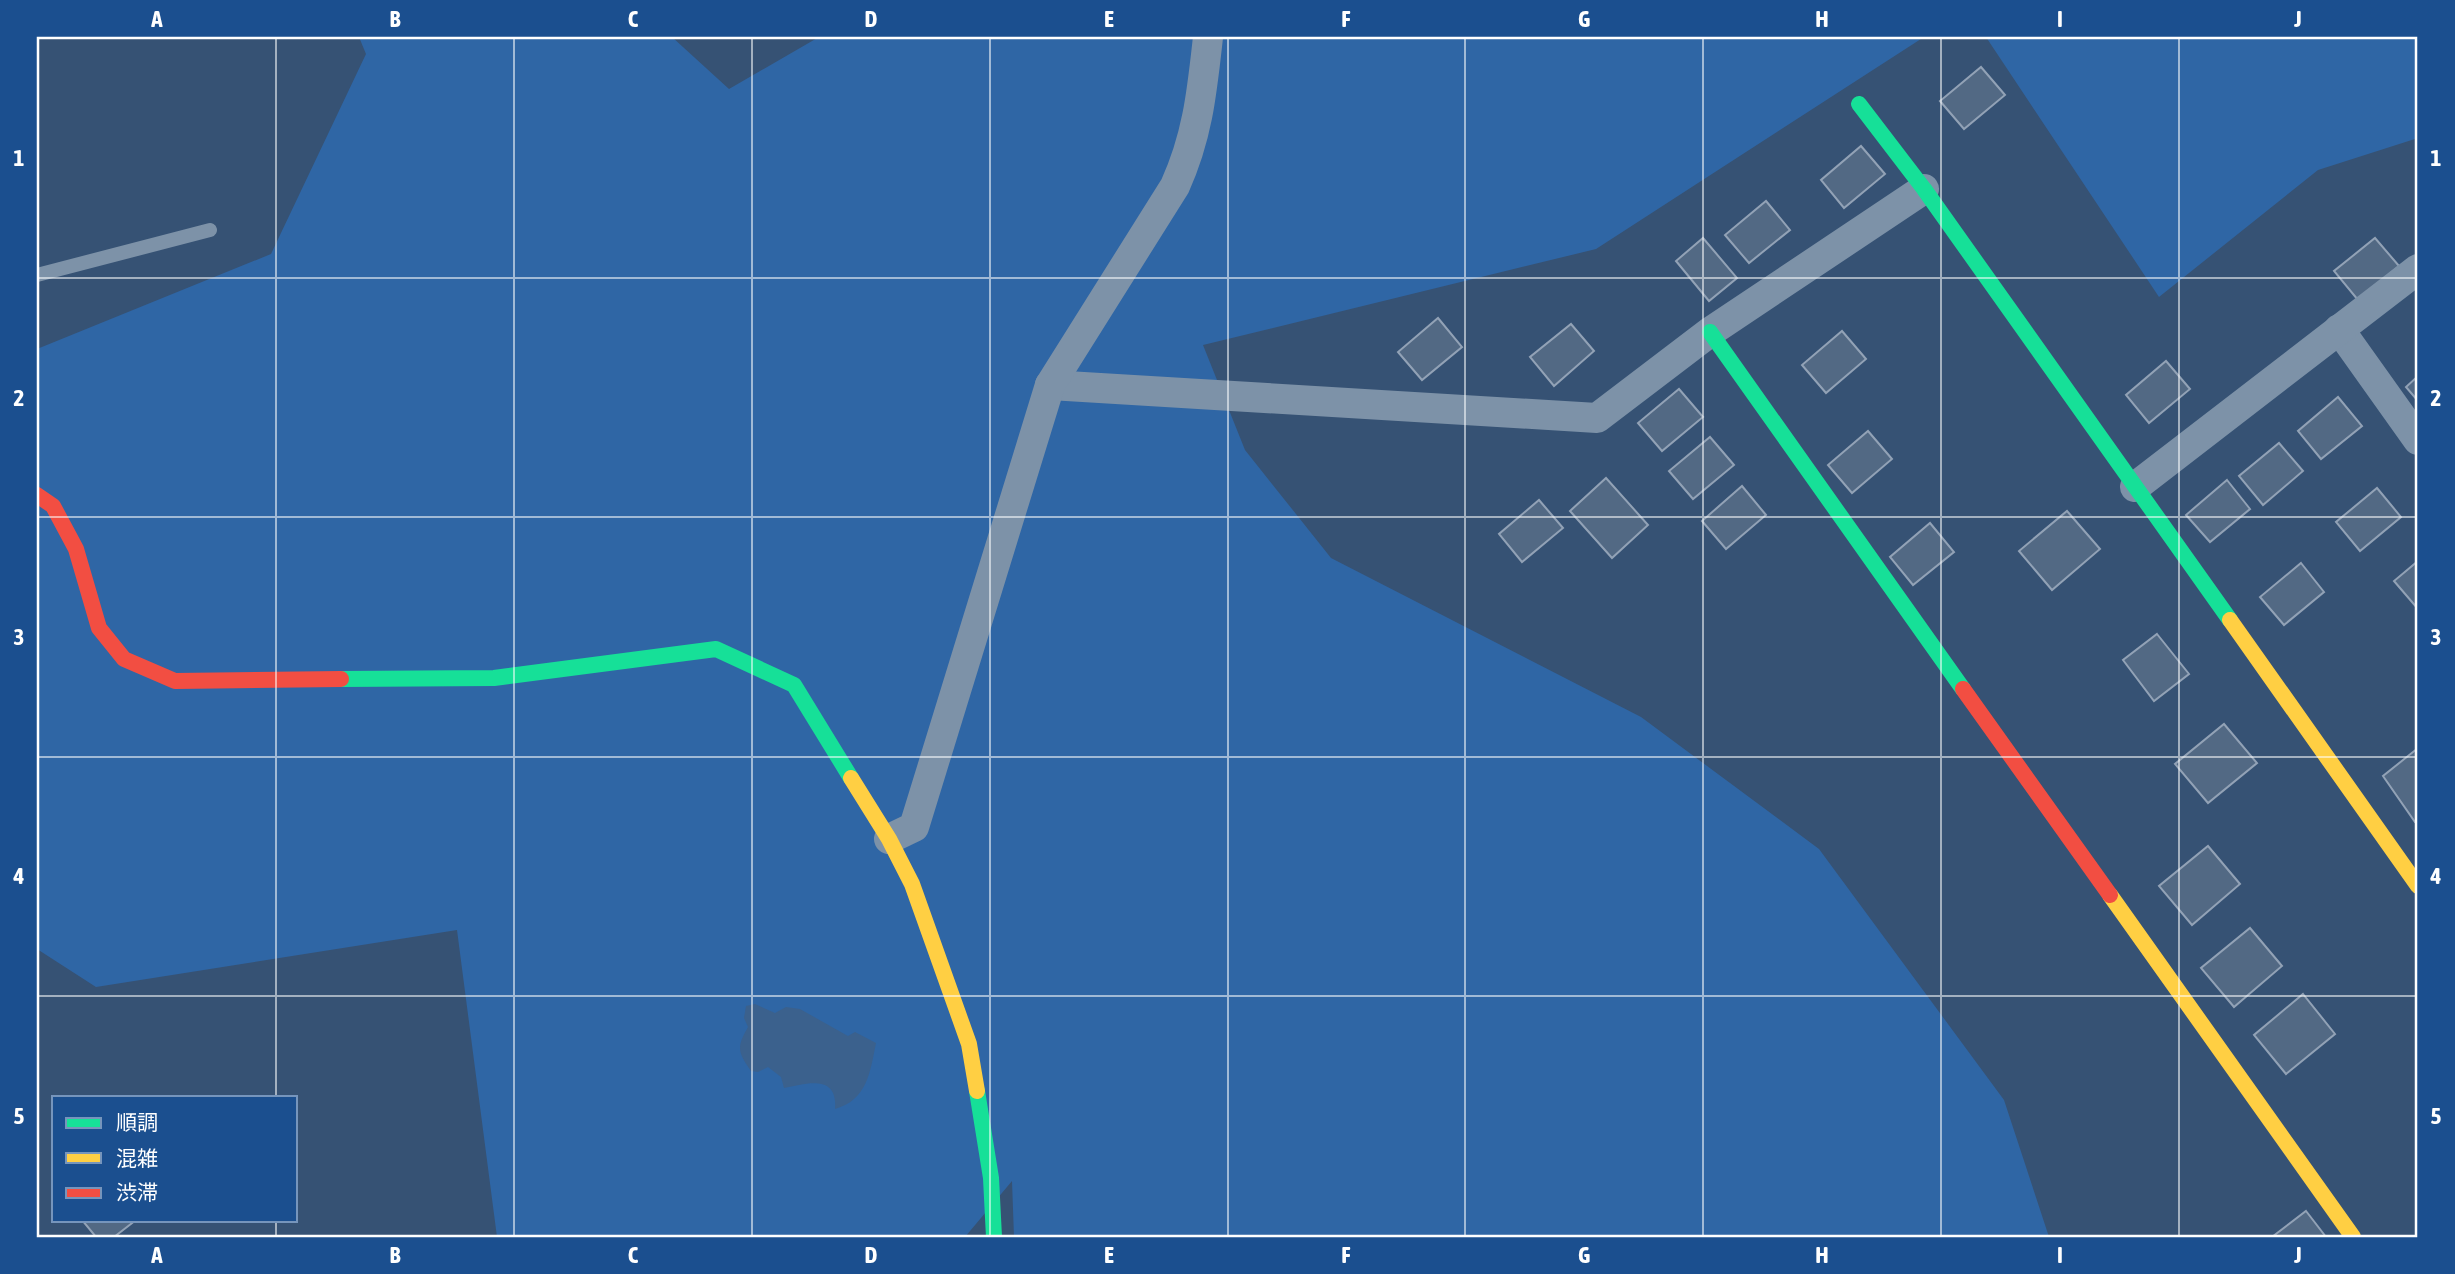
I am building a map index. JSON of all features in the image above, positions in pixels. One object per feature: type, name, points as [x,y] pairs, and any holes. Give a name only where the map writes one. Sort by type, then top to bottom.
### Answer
[{"type":"street","points":[[889,839],[914,827],[1050,385],[1175,186],[1190,154],[1200,104],[1208,37]]},
{"type":"street","points":[[1859,104],[1924,190],[2418,886]]},
{"type":"street","points":[[1050,385],[1597,418],[1710,332],[1924,190]]},
{"type":"street","points":[[2135,487],[2418,269]]},
{"type":"street","points":[[2339,329],[2418,440]]},
{"type":"street","points":[[1710,332],[2353,1237]]},
{"type":"street","points":[[37,495],[53,506],[76,549],[99,628],[124,659],[175,681],[494,678],[716,649],[794,685],[889,839],[912,884],[969,1044],[991,1178],[995,1237]]},
{"type":"lane","points":[[37,275],[210,230]]},
{"type":"shaded area","points":[[359,37],[672,37],[729,89],[819,37],[1924,37],[1596,249],[1203,345],[1245,450],[1331,558],[1641,717],[1819,849],[2004,1100],[2049,1237],[1014,1237],[1012,1181],[965,1237],[497,1237],[457,930],[96,987],[37,949],[37,349],[271,254],[366,54]]},
{"type":"shaded area","points":[[1986,37],[2418,37],[2418,138],[2318,170],[2159,297]]},
{"type":"shaded area","points":[[755,1004],[775,1013],[786,1007],[800,1009],[848,1036],[855,1032],[876,1043],[869,1075],[854,1099],[835,1109],[832,1090],[826,1086],[811,1083],[784,1088],[781,1077],[768,1067],[758,1072],[751,1071],[743,1059],[740,1045],[748,1027],[744,1018],[746,1006]]},
{"type":"building","points":[[1981,67],[2005,95],[1964,129],[1940,101]]},
{"type":"building","points":[[1861,146],[1885,174],[1844,208],[1821,180]]},
{"type":"building","points":[[1766,201],[1790,230],[1749,263],[1725,235]]},
{"type":"building","points":[[1703,238],[1737,278],[1709,301],[1676,261]]},
{"type":"building","points":[[2375,238],[2399,266],[2358,300],[2334,271]]},
{"type":"building","points":[[1438,318],[1462,347],[1422,380],[1398,352]]},
{"type":"building","points":[[1571,324],[1594,351],[1554,386],[1530,357]]},
{"type":"building","points":[[1842,331],[1866,359],[1826,393],[1802,365]]},
{"type":"building","points":[[2166,361],[2190,389],[2149,423],[2126,395]]},
{"type":"building","points":[[2418,376],[2418,401],[2406,387]]},
{"type":"building","points":[[1679,389],[1703,417],[1662,451],[1638,423]]},
{"type":"building","points":[[2338,397],[2362,426],[2321,459],[2298,431]]},
{"type":"building","points":[[1868,431],[1892,459],[1852,493],[1828,465]]},
{"type":"building","points":[[1710,437],[1734,465],[1693,499],[1669,471]]},
{"type":"building","points":[[2279,443],[2303,471],[2263,505],[2239,476]]},
{"type":"building","points":[[1606,478],[1648,525],[1612,558],[1570,511]]},
{"type":"building","points":[[2227,480],[2250,509],[2210,542],[2186,515]]},
{"type":"building","points":[[1742,486],[1766,515],[1726,549],[1702,521]]},
{"type":"building","points":[[2377,488],[2401,517],[2360,551],[2336,522]]},
{"type":"building","points":[[1539,500],[1563,528],[1522,562],[1499,534]]},
{"type":"building","points":[[2067,511],[2100,549],[2052,590],[2019,551]]},
{"type":"building","points":[[1930,523],[1954,552],[1913,585],[1890,557]]},
{"type":"building","points":[[2418,561],[2418,609],[2394,581]]},
{"type":"building","points":[[2301,563],[2324,592],[2284,625],[2260,597]]},
{"type":"building","points":[[2157,634],[2189,674],[2154,701],[2123,660]]},
{"type":"building","points":[[2224,724],[2257,763],[2208,803],[2175,764]]},
{"type":"building","points":[[2418,748],[2418,821],[2415,822],[2383,776]]},
{"type":"building","points":[[2208,846],[2240,884],[2192,925],[2159,886]]},
{"type":"building","points":[[2250,928],[2282,966],[2234,1007],[2201,968]]},
{"type":"building","points":[[2303,994],[2335,1034],[2286,1074],[2254,1035]]},
{"type":"building","points":[[2306,1211],[2326,1237],[2272,1237]]},
{"type":"building","points":[[84,1222],[133,1222],[114,1237],[96,1237]]},
{"type":"traffic: fast","points":[[1859,104],[1924,189],[2230,620]]},
{"type":"traffic: fast","points":[[1710,332],[1963,689]]},
{"type":"traffic: fast","points":[[341,679],[494,678],[716,649],[794,685],[851,778]]},
{"type":"traffic: fast","points":[[977,1091],[991,1178],[994,1237]]},
{"type":"traffic: slow","points":[[2230,620],[2418,886]]},
{"type":"traffic: slow","points":[[851,778],[889,839],[912,884],[969,1044],[977,1091]]},
{"type":"traffic: slow","points":[[2110,895],[2353,1237]]},
{"type":"traffic: jam","points":[[37,495],[53,506],[76,549],[99,628],[124,659],[175,681],[341,679]]},
{"type":"traffic: jam","points":[[1963,689],[2110,895]]}]
